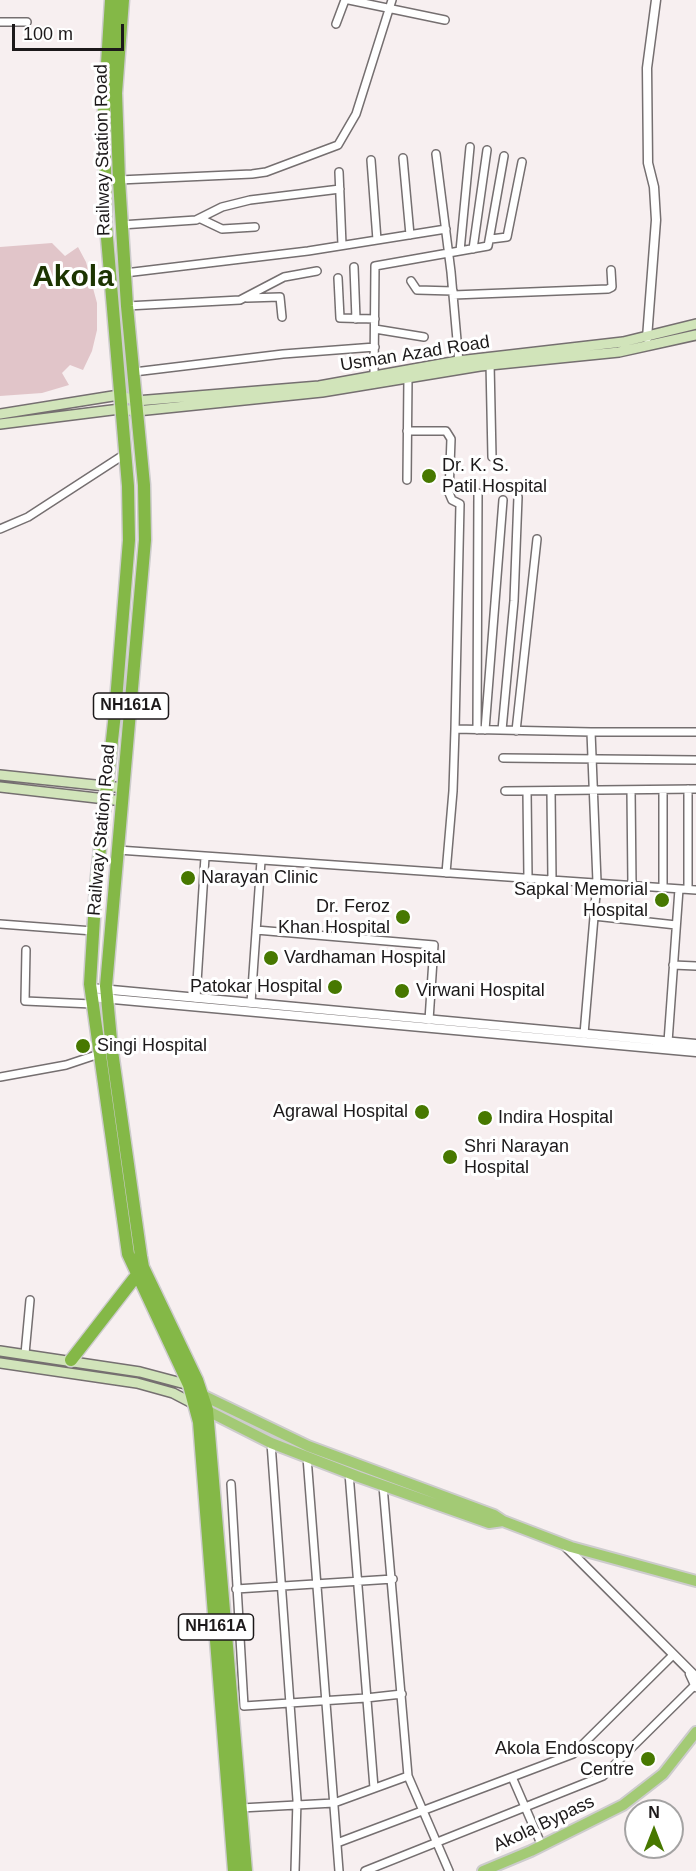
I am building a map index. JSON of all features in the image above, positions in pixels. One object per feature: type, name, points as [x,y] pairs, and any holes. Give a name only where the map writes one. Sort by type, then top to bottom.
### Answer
[{"type":"highway","name":"Railway Station Road","points":[[111,0],[104,133],[106,226],[125,454],[129,540],[93,931],[91,997],[128,1254],[140,1271],[202,1404]]},
{"type":"highway","name":"Railway Station Road","points":[[123,0],[116,102],[119,180],[124,273],[144,485],[145,540],[107,994],[140,1271],[189,1385]]},
{"type":"highway","points":[[71,1360],[140,1271]]},
{"type":"highway","name":"NH161A","points":[[189,1385],[202,1404],[246,1871]]},
{"type":"highway","name":"NH161A","points":[[202,1404],[201,1436],[234,1871]]},
{"type":"main road","name":"Usman Azad Road","points":[[137,406],[319,386],[374,376],[490,361],[646,338],[696,324]]},
{"type":"main road","name":"Usman Azad Road","points":[[490,361],[619,352],[696,335]]},
{"type":"main road","name":"Usman Azad Road","points":[[137,406],[321,392],[408,377],[459,365]]},
{"type":"main road","points":[[0,424],[24,416],[119,395],[137,406]]},
{"type":"main road","points":[[0,414],[24,416],[137,406]]},
{"type":"main road","points":[[0,775],[123,795]]},
{"type":"main road","points":[[0,787],[106,793]]},
{"type":"main road","points":[[0,1351],[140,1371],[189,1385]]},
{"type":"main road","points":[[0,1363],[136,1383],[173,1393],[494,1515],[503,1521],[562,1544],[696,1581]]},
{"type":"main road","points":[[202,1404],[271,1443],[307,1457],[489,1523],[503,1521]]},
{"type":"main road","name":"Akola Bypass","points":[[483,1871],[542,1846],[622,1805],[663,1774],[696,1732]]},
{"type":"street","points":[[336,24],[347,0],[445,20]]},
{"type":"street","points":[[119,180],[266,172],[338,145],[356,114],[392,0]]},
{"type":"street","points":[[646,338],[656,220],[654,188],[648,163],[647,68],[656,0]]},
{"type":"street","points":[[0,22],[27,22]]},
{"type":"street","points":[[460,251],[470,147]]},
{"type":"street","points":[[473,249],[487,150]]},
{"type":"street","points":[[436,154],[449,253],[459,365]]},
{"type":"street","points":[[374,376],[376,265],[488,246],[504,156]]},
{"type":"street","points":[[403,158],[410,235]]},
{"type":"street","points":[[371,160],[377,240]]},
{"type":"street","points":[[490,239],[507,237],[522,162]]},
{"type":"street","points":[[339,172],[342,245]]},
{"type":"street","points":[[121,225],[201,219],[222,207],[250,200],[340,189]]},
{"type":"street","points":[[201,219],[225,229],[255,227]]},
{"type":"street","points":[[124,273],[446,229]]},
{"type":"street","points":[[354,267],[356,319]]},
{"type":"street","points":[[411,281],[417,290],[453,293],[608,289],[612,287],[611,270]]},
{"type":"street","points":[[245,298],[284,278],[317,271]]},
{"type":"street","points":[[338,278],[340,318],[375,319]]},
{"type":"street","points":[[127,306],[280,297],[282,317]]},
{"type":"street","points":[[375,329],[424,337]]},
{"type":"street","points":[[134,372],[283,354],[375,347]]},
{"type":"street","points":[[490,361],[492,457]]},
{"type":"street","points":[[407,480],[408,377]]},
{"type":"street","points":[[407,431],[446,431],[451,439],[449,493],[452,500],[460,504],[453,791],[446,873]]},
{"type":"street","points":[[0,529],[28,517],[125,454]]},
{"type":"street","points":[[477,730],[478,493]]},
{"type":"street","points":[[502,730],[514,601],[519,497]]},
{"type":"street","points":[[485,730],[502,500]]},
{"type":"street","points":[[516,731],[537,539]]},
{"type":"street","points":[[455,729],[696,732]]},
{"type":"street","points":[[584,1034],[597,882],[591,732]]},
{"type":"street","points":[[503,758],[592,761],[696,760]]},
{"type":"street","points":[[505,791],[692,789],[688,889]]},
{"type":"street","points":[[551,790],[552,879]]},
{"type":"street","points":[[631,790],[632,885]]},
{"type":"street","points":[[663,790],[663,887]]},
{"type":"street","points":[[527,791],[528,878]]},
{"type":"street","points":[[118,850],[696,890]]},
{"type":"street","points":[[196,998],[205,857]]},
{"type":"street","points":[[251,1004],[261,861]]},
{"type":"street","points":[[668,1042],[679,889]]},
{"type":"street","points":[[594,916],[676,925]]},
{"type":"street","points":[[0,924],[93,931]]},
{"type":"street","points":[[256,930],[434,945],[429,1020]]},
{"type":"street","points":[[26,950],[25,1001],[107,994],[196,998],[696,1044]]},
{"type":"street","points":[[673,965],[696,966]]},
{"type":"street","points":[[107,994],[696,1052]]},
{"type":"street","points":[[0,1077],[66,1065],[99,1054]]},
{"type":"street","points":[[25,1354],[30,1300]]},
{"type":"street","points":[[271,1443],[298,1805],[295,1871]]},
{"type":"street","points":[[307,1457],[339,1871]]},
{"type":"street","points":[[349,1473],[374,1788]]},
{"type":"street","points":[[231,1484],[243,1704],[246,1706],[402,1694]]},
{"type":"street","points":[[383,1486],[393,1579],[408,1776],[449,1871]]},
{"type":"street","points":[[365,1871],[603,1776],[694,1682],[672,1656],[562,1544]]},
{"type":"street","points":[[236,1588],[393,1579]]},
{"type":"street","points":[[337,1843],[573,1754],[672,1656]]},
{"type":"street","points":[[241,1808],[334,1803],[408,1776]]},
{"type":"street","points":[[512,1777],[542,1846]]},
{"type":"shaded area","points":[[52,243],[65,256],[78,247],[86,262],[97,303],[97,330],[92,351],[83,370],[70,365],[62,373],[69,385],[42,393],[0,396],[0,247]]},
{"type":"place","name":"Dr. K. S. Patil Hospital","points":[[429,476]]},
{"type":"place","name":"Narayan Clinic","points":[[188,878]]},
{"type":"place","name":"Sapkal Memorial Hospital","points":[[662,900]]},
{"type":"place","name":"Dr. Feroz Khan Hospital","points":[[403,917]]},
{"type":"place","name":"Vardhaman Hospital","points":[[271,958]]},
{"type":"place","name":"Patokar Hospital","points":[[335,987]]},
{"type":"place","name":"Virwani Hospital","points":[[402,991]]},
{"type":"place","name":"Singi Hospital","points":[[83,1046]]},
{"type":"place","name":"Agrawal Hospital","points":[[422,1112]]},
{"type":"place","name":"Indira Hospital","points":[[485,1118]]},
{"type":"place","name":"Shri Narayan Hospital","points":[[450,1157]]},
{"type":"place","name":"Akola Endoscopy Centre","points":[[648,1759]]},
{"type":"district","name":"Akola","points":[[73,278]]}]
